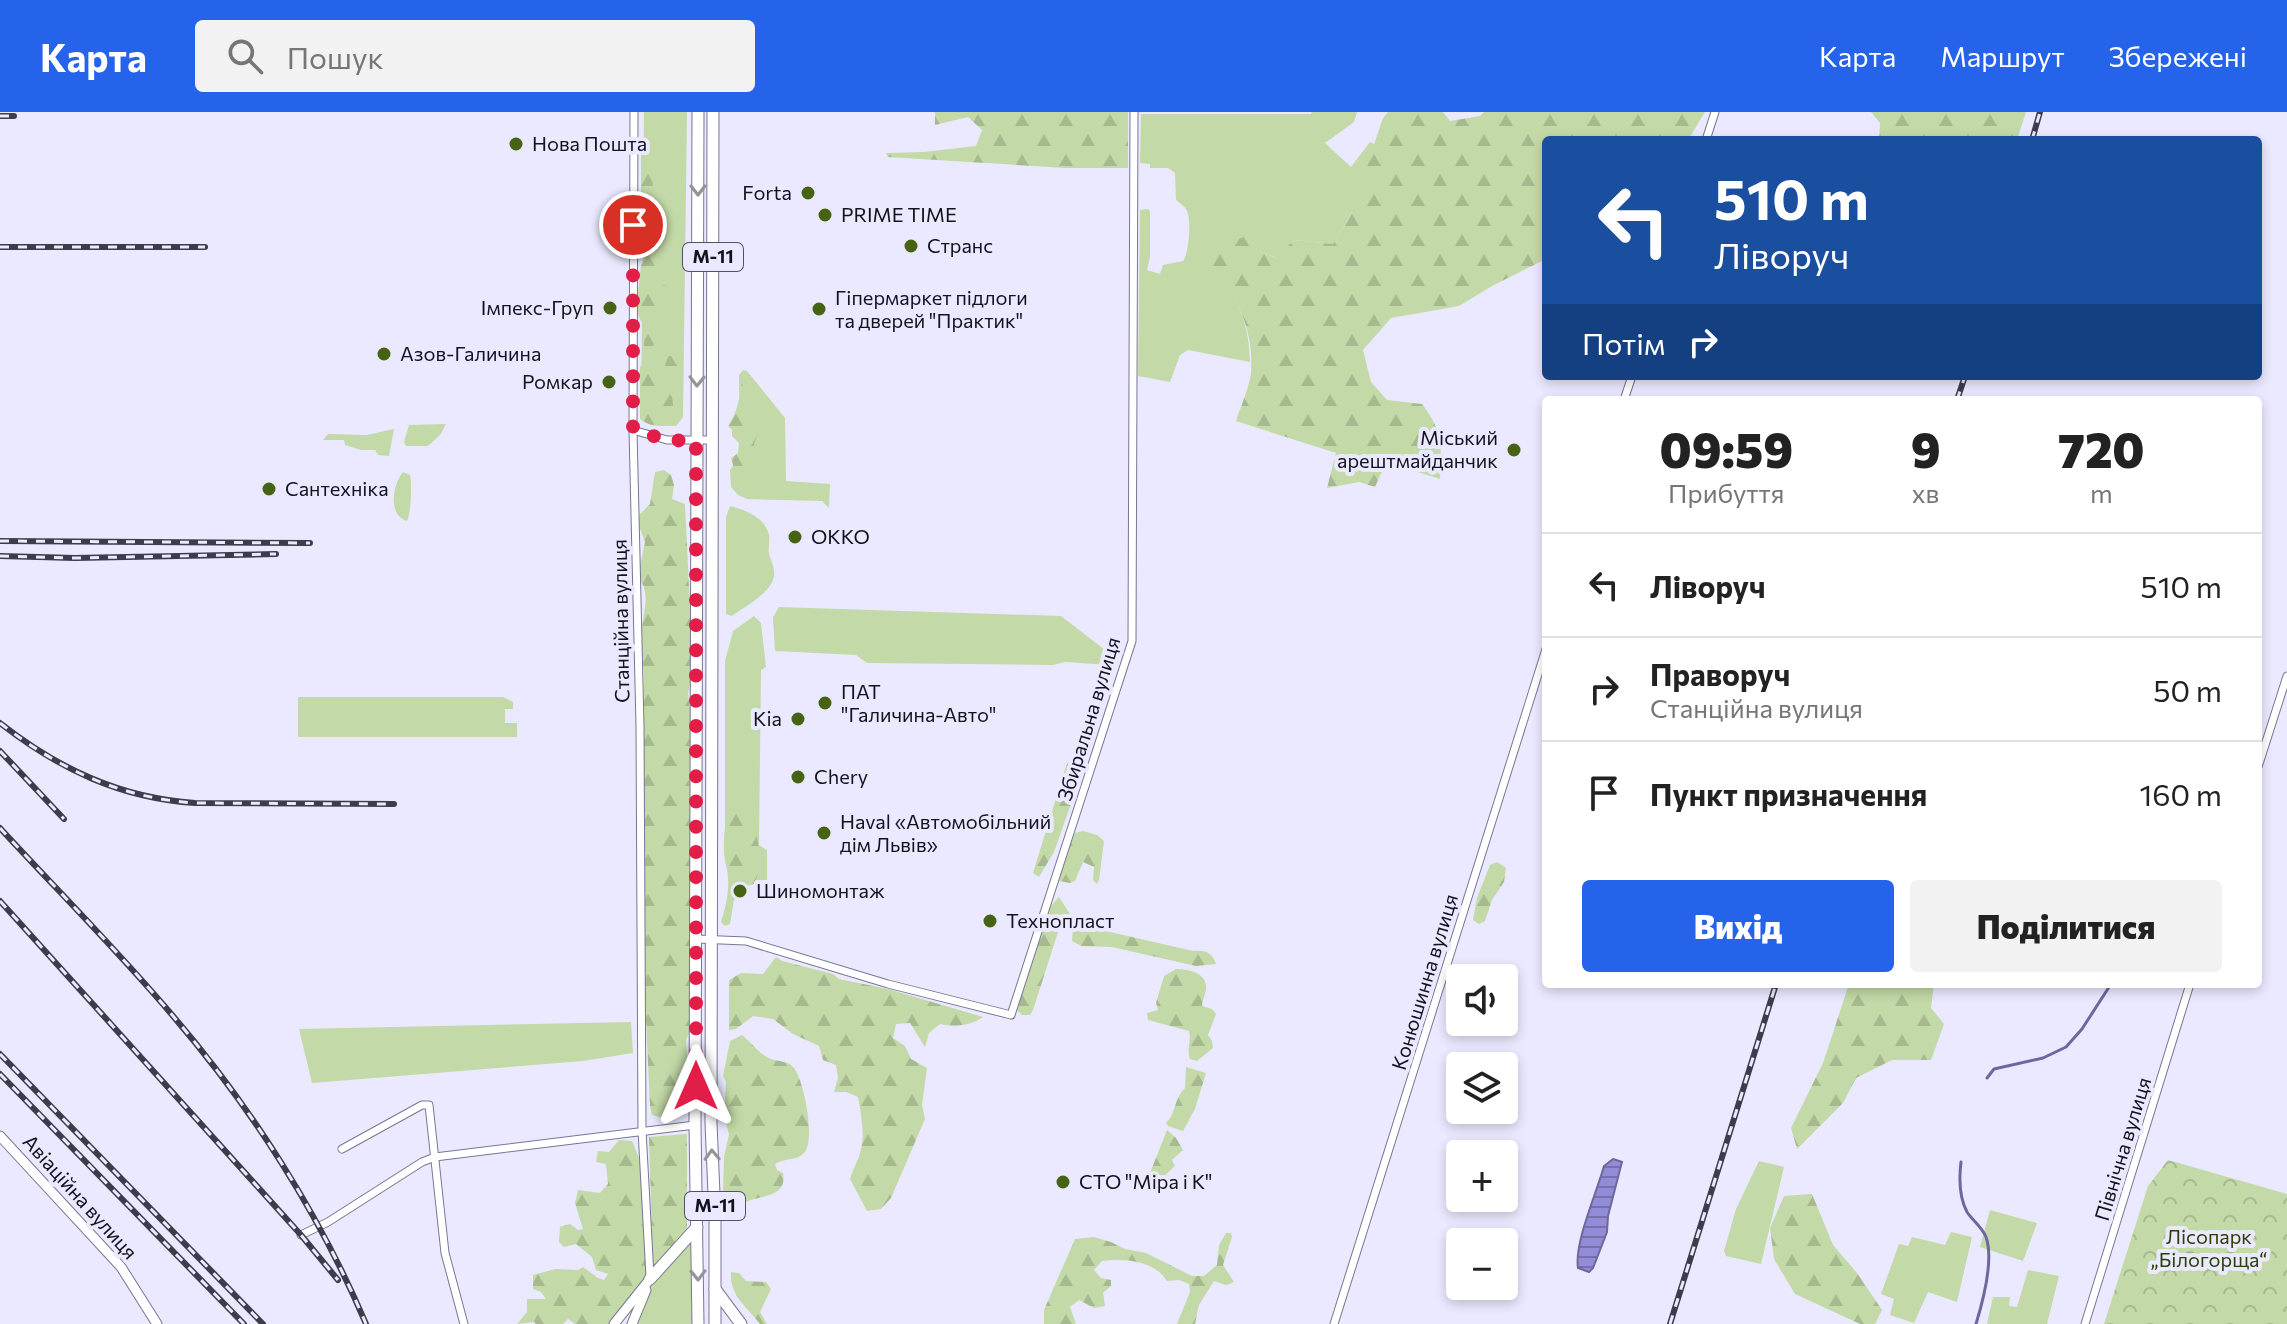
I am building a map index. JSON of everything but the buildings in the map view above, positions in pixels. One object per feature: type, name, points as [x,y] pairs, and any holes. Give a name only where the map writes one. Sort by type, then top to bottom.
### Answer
[{"type":"main road","name":"М-11","points":[[698,112],[695,1125],[698,1324]]},
{"type":"main road","name":"М-11","points":[[713,112],[711,1123],[715,1324]]},
{"type":"main road","points":[[650,1279],[697,1227]]},
{"type":"main road","points":[[715,1289],[741,1324]]},
{"type":"street","name":"Станційна вулиця","points":[[634,112],[633,430],[640,726],[642,1130],[650,1279]]},
{"type":"street","name":"Збиральна вулиця","points":[[711,939],[746,941],[888,984],[1011,1015],[1132,641],[1134,112]]},
{"type":"street","points":[[1707,136],[1715,112]]},
{"type":"street","points":[[633,430],[667,440],[712,440]]},
{"type":"street","name":"Конюшинна вулиця","points":[[1334,1324],[1542,662]]},
{"type":"street","points":[[2262,754],[2287,676]]},
{"type":"street","points":[[696,939],[711,939]]},
{"type":"street","name":"Північна вулиця","points":[[2085,1324],[2189,988]]},
{"type":"street","points":[[342,1149],[422,1105],[429,1105],[445,1253],[464,1324]]},
{"type":"street","points":[[301,1235],[435,1157],[695,1125]]},
{"type":"street","name":"Авіаційна вулиця","points":[[0,1136],[121,1267],[157,1324]]},
{"type":"street","points":[[614,1324],[650,1279]]},
{"type":"street","points":[[632,1324],[650,1279]]},
{"type":"green space","points":[[644,112],[687,112],[683,417],[676,426],[650,425],[641,417]]},
{"type":"green space","points":[[935,112],[1128,112],[1128,168],[1066,168],[888,157],[886,153],[976,146],[982,130],[968,117],[935,125]]},
{"type":"green space","points":[[1357,112],[1354,122],[1325,143],[1351,167],[1370,142],[1376,145],[1350,216],[1333,244],[1294,240],[1277,258],[1260,252],[1220,272],[1242,315],[1250,362],[1188,350],[1180,355],[1170,382],[1138,376],[1140,210],[1150,211],[1147,270],[1160,274],[1163,265],[1183,261],[1189,227],[1188,213],[1176,200],[1175,173],[1168,168],[1150,168],[1150,164],[1140,163],[1141,114]]},
{"type":"green space","points":[[1388,112],[1443,112],[1450,121],[1480,116],[1484,112],[1705,112],[1690,136],[1542,136],[1542,261],[1459,306],[1391,318],[1363,350],[1371,382],[1387,400],[1422,404],[1429,414],[1440,440],[1440,479],[1386,462],[1375,487],[1359,482],[1327,488],[1336,453],[1236,421],[1251,373],[1248,333],[1234,296],[1220,273],[1195,267],[1194,256],[1249,235],[1260,252],[1276,258],[1294,240],[1333,244],[1350,216],[1383,118]]},
{"type":"green space","points":[[1871,112],[2026,112],[2018,136],[1879,136],[1880,123]]},
{"type":"green space","points":[[646,141],[652,171],[651,232],[648,242],[660,284],[675,289],[662,295],[669,307],[668,314],[662,314],[658,321],[659,334],[647,359],[642,358],[646,331],[636,311],[641,265],[645,259],[641,229],[641,145]]},
{"type":"green space","points":[[668,356],[675,356],[680,362],[678,375],[669,380],[675,424],[652,425],[640,419],[640,366],[653,364],[661,373],[667,373],[665,366]]},
{"type":"green space","points":[[743,370],[785,418],[786,481],[830,484],[829,508],[822,501],[747,499],[731,487],[730,470],[740,455],[739,375]]},
{"type":"green space","points":[[742,377],[746,383],[745,399],[759,430],[751,453],[751,469],[735,471],[731,458],[738,453],[739,443],[728,426],[738,402]]},
{"type":"green space","points":[[446,424],[428,446],[406,446],[404,442],[409,425]]},
{"type":"green space","points":[[394,429],[389,456],[378,455],[375,450],[345,445],[344,440],[323,440],[328,434],[367,435]]},
{"type":"green space","points":[[664,470],[671,475],[674,485],[672,499],[685,504],[691,627],[688,694],[694,742],[689,775],[692,817],[690,1030],[686,1040],[689,1082],[685,1115],[669,1120],[652,1115],[650,1106],[643,955],[644,676],[641,635],[646,599],[638,576],[645,542],[638,523],[640,514],[650,504],[655,472]]},
{"type":"green space","points":[[403,472],[410,475],[411,480],[407,521],[394,507],[396,484]]},
{"type":"green space","points":[[730,506],[748,512],[767,529],[774,572],[771,584],[763,593],[732,616],[726,614],[726,517]]},
{"type":"green space","points":[[779,607],[1061,616],[1114,657],[1109,665],[1065,662],[1053,665],[867,663],[856,655],[775,651],[773,617]]},
{"type":"green space","points":[[754,616],[761,623],[766,667],[761,670],[759,845],[767,850],[767,880],[749,881],[734,900],[730,924],[725,926],[721,922],[728,883],[725,860],[725,661],[733,631]]},
{"type":"green space","points":[[298,697],[503,697],[513,702],[513,709],[505,709],[505,723],[517,723],[517,737],[298,737]]},
{"type":"green space","points":[[1074,754],[1077,773],[1071,804],[1054,852],[1039,877],[1033,873],[1066,766]]},
{"type":"green space","points":[[745,810],[757,816],[762,865],[754,884],[746,886],[730,874],[724,847],[726,819]]},
{"type":"green space","points":[[1083,831],[1097,835],[1104,841],[1099,880],[1097,884],[1093,880],[1094,867],[1083,862],[1075,881],[1059,881],[1075,833]]},
{"type":"green space","points":[[1497,862],[1506,868],[1504,882],[1492,900],[1485,921],[1479,924],[1473,920],[1477,898],[1490,865]]},
{"type":"green space","points":[[1059,897],[1070,914],[1097,929],[1204,952],[1210,954],[1216,964],[1196,966],[1112,947],[1081,946],[1072,941],[1073,928],[1063,926],[1059,929],[1033,1010],[1030,1015],[1022,1015],[1017,1010],[1044,920]]},
{"type":"green space","points":[[776,957],[833,974],[839,979],[888,989],[983,1017],[962,1025],[940,1024],[929,1033],[925,1047],[910,1023],[896,1024],[893,1038],[905,1046],[911,1059],[927,1068],[922,1105],[925,1119],[891,1198],[881,1209],[867,1211],[850,1179],[859,1156],[863,1130],[858,1097],[846,1092],[834,1092],[838,1078],[836,1065],[823,1060],[819,1046],[793,1034],[773,1019],[753,1016],[736,1029],[729,1030],[729,980],[741,973],[763,974]]},
{"type":"green space","points":[[1176,969],[1202,977],[1206,988],[1202,1006],[1216,1014],[1208,1035],[1213,1048],[1197,1061],[1190,1059],[1189,1031],[1148,1020],[1147,1013],[1158,1010],[1156,1003],[1164,976]]},
{"type":"green space","points":[[1848,988],[1934,988],[1931,1008],[1944,1024],[1931,1060],[1892,1060],[1856,1078],[1843,1103],[1797,1149],[1791,1128],[1823,1063]]},
{"type":"green space","points":[[631,1022],[633,1053],[583,1061],[312,1083],[299,1029]]},
{"type":"green space","points":[[742,1035],[767,1057],[786,1062],[794,1068],[805,1097],[809,1136],[801,1156],[775,1164],[777,1170],[783,1173],[779,1190],[731,1205],[723,1193],[724,1157],[729,1134],[724,1117],[726,1082],[723,1076],[730,1041]]},
{"type":"green space","points":[[1186,1067],[1206,1073],[1195,1109],[1183,1131],[1166,1123],[1185,1088]]},
{"type":"green space","points":[[1167,1130],[1183,1150],[1172,1160],[1175,1166],[1153,1184],[1148,1178]]},
{"type":"green space","points":[[687,1134],[687,1234],[653,1270],[649,1137]]},
{"type":"green space","points":[[619,1140],[632,1141],[642,1165],[648,1266],[637,1307],[617,1324],[575,1324],[568,1319],[563,1324],[517,1324],[527,1312],[527,1299],[546,1299],[541,1292],[533,1289],[533,1275],[555,1269],[578,1270],[583,1267],[604,1280],[608,1274],[596,1270],[592,1257],[576,1244],[564,1247],[559,1242],[560,1227],[570,1224],[578,1230],[583,1229],[575,1203],[578,1190],[600,1193],[608,1184],[606,1164],[596,1162],[598,1151],[609,1152]]},
{"type":"green space","name":"Лісопарк „Білогорща“","points":[[2168,1160],[2287,1194],[2287,1324],[2104,1324],[2148,1186]]},
{"type":"green space","points":[[1759,1161],[1784,1167],[1761,1264],[1726,1256],[1724,1251],[1736,1209]]},
{"type":"green space","points":[[1812,1194],[1833,1245],[1882,1310],[1875,1324],[1860,1324],[1795,1294],[1774,1259],[1770,1228],[1784,1196]]},
{"type":"green space","points":[[1990,1210],[2037,1223],[2023,1261],[1980,1247]]},
{"type":"green space","points":[[1951,1232],[1972,1237],[1957,1302],[1928,1292],[1914,1323],[1890,1315],[1894,1299],[1881,1294],[1899,1244],[1908,1246],[1912,1237],[1945,1245]]},
{"type":"green space","points":[[1226,1233],[1231,1233],[1232,1237],[1223,1265],[1234,1282],[1226,1285],[1214,1281],[1199,1305],[1195,1324],[1177,1324],[1190,1292],[1189,1284],[1179,1280],[1167,1281],[1147,1265],[1120,1260],[1102,1261],[1094,1270],[1101,1278],[1111,1280],[1111,1286],[1103,1293],[1105,1306],[1094,1308],[1079,1300],[1070,1307],[1076,1324],[1044,1324],[1044,1310],[1075,1239],[1094,1237],[1146,1253],[1192,1276],[1204,1276],[1217,1265],[1219,1245]]},
{"type":"green space","points":[[695,1238],[693,1324],[637,1324],[652,1285]]},
{"type":"green space","points":[[2028,1270],[2059,1276],[2047,1324],[1987,1324],[1993,1297],[2010,1297],[2009,1306],[2017,1307]]},
{"type":"green space","points":[[731,1272],[739,1273],[746,1281],[766,1282],[771,1289],[760,1312],[767,1324],[760,1324],[740,1300],[733,1287]]},
{"type":"shaded area","points":[[1613,1159],[1622,1162],[1607,1232],[1589,1272],[1578,1268],[1579,1245],[1604,1166]]},
{"type":"waterway","points":[[1987,1078],[1994,1069],[2043,1058],[2066,1047],[2082,1029],[2108,988]]},
{"type":"waterway","points":[[1961,1162],[1962,1200],[1969,1215],[1984,1233],[1988,1246],[1987,1280],[1976,1324]]},
{"type":"railway","points":[[2033,136],[2040,112]]},
{"type":"railway","points":[[0,116],[14,116]]},
{"type":"railway","points":[[0,247],[205,247]]},
{"type":"railway","points":[[1958,396],[1964,380]]},
{"type":"railway","points":[[0,541],[310,543]]},
{"type":"railway","points":[[0,556],[75,558],[276,554]]},
{"type":"railway","points":[[0,723],[68,767],[116,788],[141,795],[195,803],[394,804]]},
{"type":"railway","points":[[0,751],[64,819]]},
{"type":"railway","points":[[0,828],[152,992],[229,1087],[305,1202],[366,1324]]},
{"type":"railway","points":[[0,901],[338,1280]]},
{"type":"railway","points":[[1670,1324],[1775,988]]},
{"type":"railway","points":[[0,1054],[263,1324]]},
{"type":"railway","points":[[0,1074],[244,1324]]},
{"type":"place","name":"Нова Пошта","points":[[516,144]]},
{"type":"place","name":"Forta","points":[[808,193]]},
{"type":"place","name":"PRIME TIME","points":[[825,215]]},
{"type":"place","name":"Странс","points":[[911,246]]},
{"type":"place","name":"Імпекс-Груп","points":[[610,308]]},
{"type":"place","name":"Гіпермаркет підлоги та дверей \"Практик\"","points":[[819,309]]},
{"type":"place","name":"Азов-Галичина","points":[[384,354]]},
{"type":"place","name":"Ромкар","points":[[609,382]]},
{"type":"place","name":"Міський арештмайданчик","points":[[1514,450]]},
{"type":"place","name":"Сантехніка","points":[[269,489]]},
{"type":"place","name":"ОККО","points":[[795,537]]},
{"type":"place","name":"ПАТ \"Галичина-Авто\"","points":[[825,703]]},
{"type":"place","name":"Kia","points":[[798,719]]},
{"type":"place","name":"Chery","points":[[798,777]]},
{"type":"place","name":"Haval «Автомобільний дім Львів»","points":[[824,833]]},
{"type":"place","name":"Шиномонтаж","points":[[740,891]]},
{"type":"place","name":"Технопласт","points":[[990,921]]},
{"type":"place","name":"СТО \"Міра і К\"","points":[[1063,1182]]},
{"type":"route","points":[[633,225],[633,430],[667,440],[696,441],[696,1086]]}]
